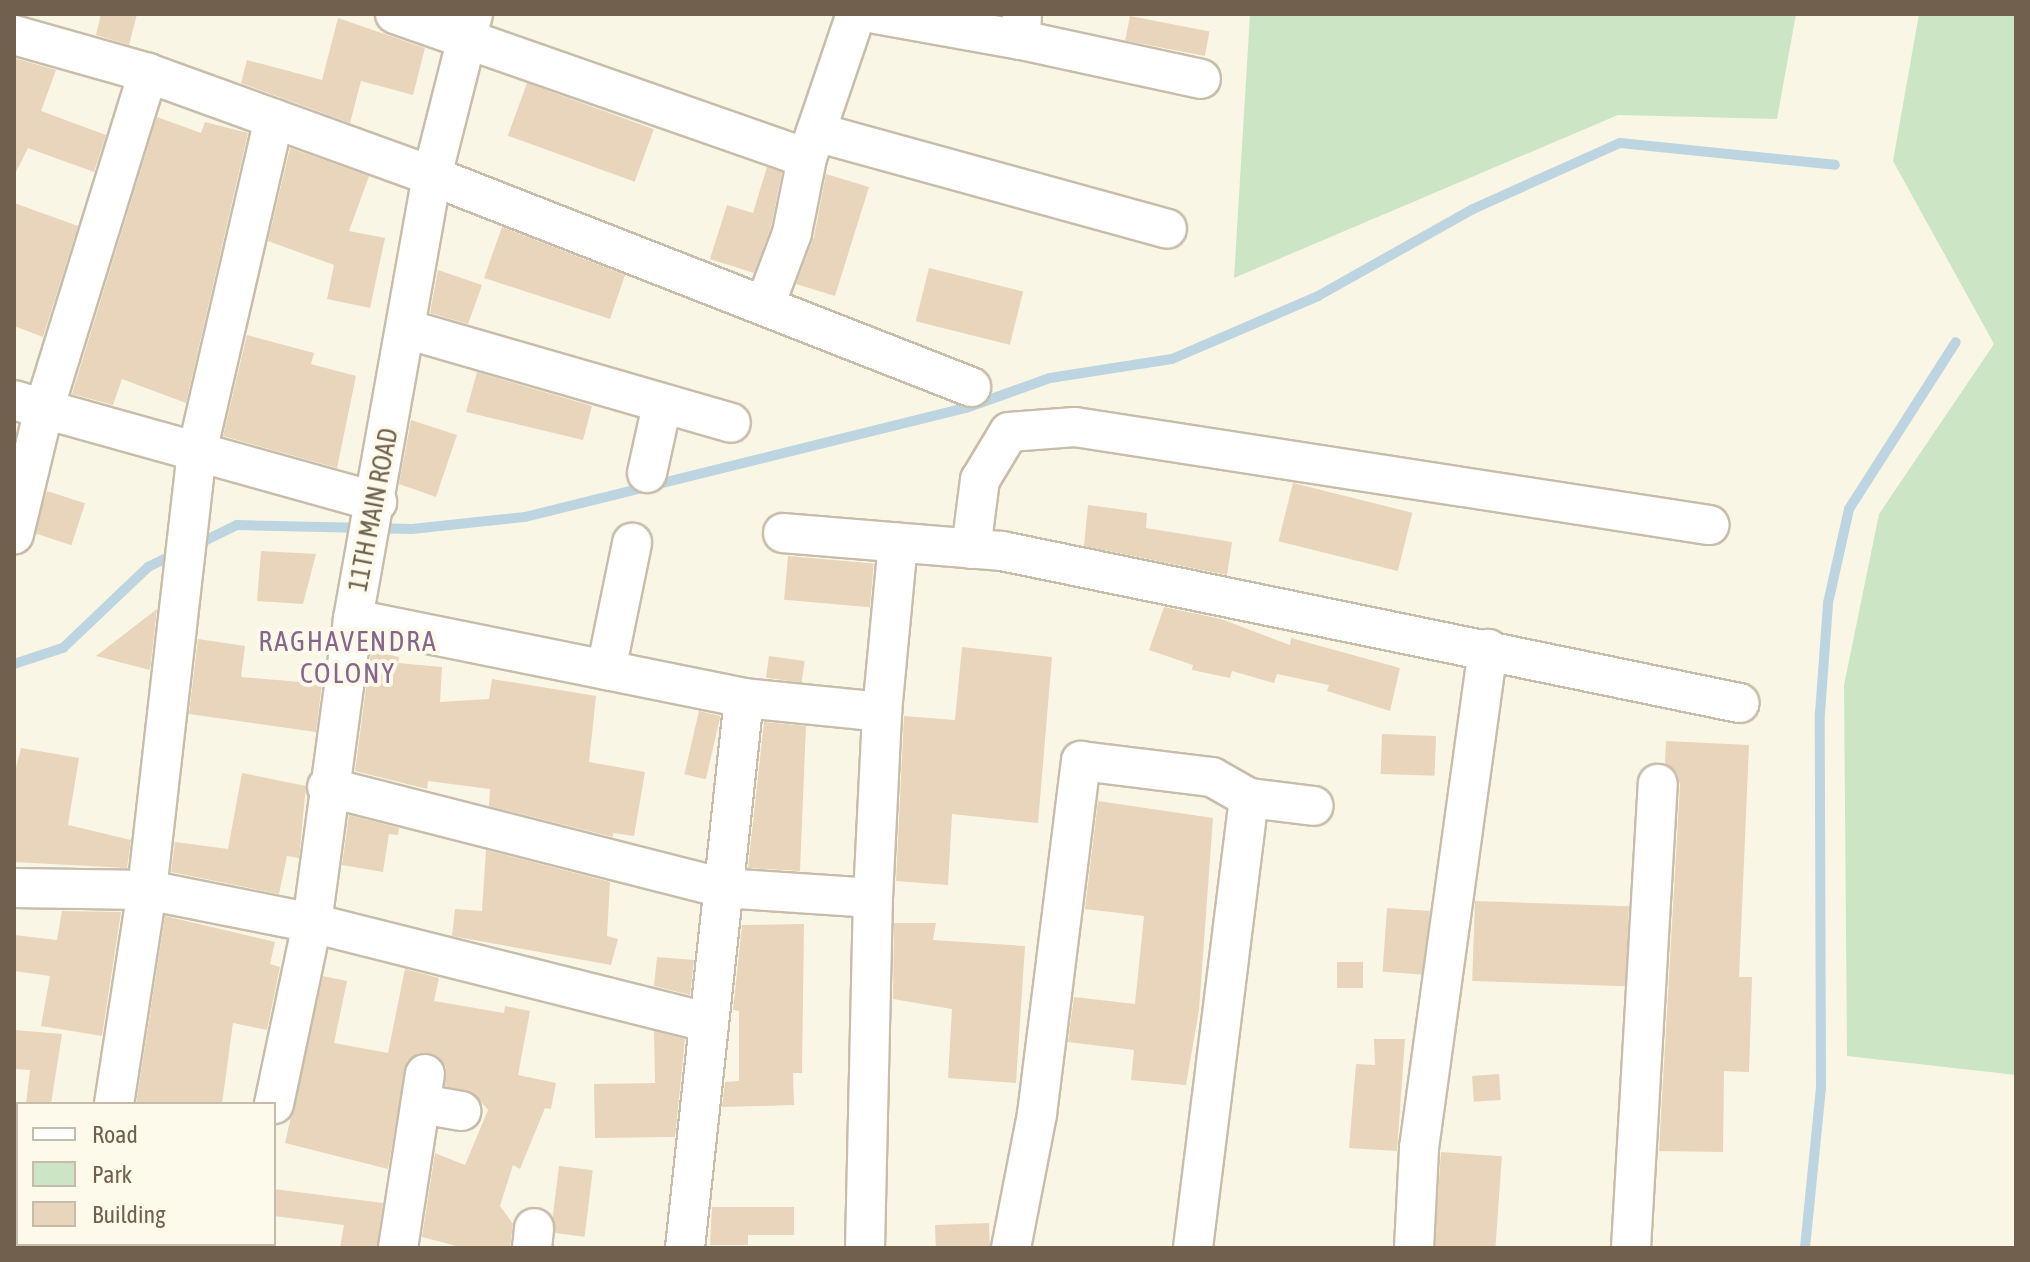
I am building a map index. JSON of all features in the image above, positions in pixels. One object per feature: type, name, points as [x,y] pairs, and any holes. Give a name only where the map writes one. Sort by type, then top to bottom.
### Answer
[{"type":"street","points":[[395,14],[470,25],[812,145],[1167,229]]},
{"type":"street","points":[[765,305],[792,233],[812,145],[856,14]]},
{"type":"street","points":[[876,14],[1022,27],[1201,79]]},
{"type":"street","name":"11TH MAIN ROAD","points":[[274,1102],[312,923],[327,787],[353,619],[377,502],[432,176],[470,25]]},
{"type":"street","points":[[14,35],[148,73],[432,176],[971,387]]},
{"type":"street","points":[[14,534],[29,404],[148,73]]},
{"type":"street","points":[[114,1102],[147,890],[197,452],[274,119]]},
{"type":"street","points":[[406,329],[731,423]]},
{"type":"street","points":[[29,404],[377,502]]},
{"type":"street","points":[[647,473],[662,405]]},
{"type":"street","points":[[971,549],[980,480],[1009,432],[1075,427],[1709,525]]},
{"type":"street","points":[[783,533],[971,549],[1488,649],[1739,703]]},
{"type":"street","points":[[606,670],[632,543]]},
{"type":"street","points":[[865,1248],[873,898],[882,712],[898,543]]},
{"type":"street","points":[[353,619],[744,698],[882,712]]},
{"type":"street","points":[[1414,1248],[1419,1148],[1488,649]]},
{"type":"street","points":[[685,1248],[744,698]]},
{"type":"street","points":[[1011,1248],[1037,1114],[1081,761],[1212,777],[1249,798],[1314,806]]},
{"type":"street","points":[[1631,1248],[1658,784]]},
{"type":"street","points":[[327,787],[723,888],[873,898]]},
{"type":"street","points":[[1193,1248],[1249,798]]},
{"type":"street","points":[[14,888],[147,890],[312,923],[707,1022]]},
{"type":"street","points":[[398,1248],[423,1089],[461,1111]]},
{"type":"green space","points":[[1250,14],[1796,14],[1777,119],[1618,115],[1234,278]]},
{"type":"green space","points":[[1919,14],[2016,14],[2016,1075],[1847,1056],[1844,685],[1879,514],[1994,344],[1893,161]]},
{"type":"building","points":[[101,14],[137,14],[129,45],[96,35]]},
{"type":"building","points":[[1130,16],[1210,31],[1205,56],[1125,41]]},
{"type":"building","points":[[338,18],[425,48],[413,95],[361,81],[350,123],[241,83],[247,60],[322,80]]},
{"type":"building","points":[[14,58],[56,70],[41,111],[106,135],[94,172],[28,148],[14,176]]},
{"type":"building","points":[[527,83],[654,129],[635,182],[508,136]]},
{"type":"building","points":[[157,117],[201,133],[205,122],[248,133],[186,403],[122,379],[113,405],[72,394]]},
{"type":"building","points":[[290,148],[369,176],[349,231],[385,238],[370,308],[327,299],[334,265],[268,241]]},
{"type":"building","points":[[767,167],[782,172],[771,227],[754,273],[710,259],[727,205],[753,213]]},
{"type":"building","points":[[826,174],[869,187],[835,296],[796,284],[814,237]]},
{"type":"building","points":[[14,203],[78,226],[43,337],[14,326]]},
{"type":"building","points":[[502,227],[625,275],[610,319],[484,278]]},
{"type":"building","points":[[929,268],[1023,291],[1010,345],[916,321]]},
{"type":"building","points":[[438,270],[482,285],[468,324],[430,313]]},
{"type":"building","points":[[247,335],[314,353],[311,364],[356,376],[337,468],[223,436]]},
{"type":"building","points":[[477,372],[592,406],[583,440],[466,412]]},
{"type":"building","points":[[411,420],[457,435],[436,497],[399,484]]},
{"type":"building","points":[[1293,483],[1412,513],[1398,571],[1278,541]]},
{"type":"building","points":[[47,491],[85,503],[71,545],[33,533]]},
{"type":"building","points":[[1088,505],[1147,513],[1146,528],[1232,542],[1227,575],[1084,546]]},
{"type":"building","points":[[261,551],[316,554],[303,604],[257,601]]},
{"type":"building","points":[[788,556],[874,563],[870,607],[784,600]]},
{"type":"building","points":[[1164,607],[1221,619],[1290,645],[1291,638],[1400,668],[1390,711],[1327,691],[1329,685],[1277,674],[1274,683],[1232,671],[1230,678],[1192,670],[1193,665],[1149,650]]},
{"type":"building","points":[[157,609],[150,670],[96,656]]},
{"type":"building","points":[[198,639],[245,646],[241,677],[322,684],[316,732],[189,714]]},
{"type":"building","points":[[962,647],[1052,657],[1038,823],[952,814],[948,885],[896,881],[904,716],[955,720]]},
{"type":"building","points":[[371,651],[399,657],[398,663],[442,667],[440,702],[489,699],[492,679],[596,696],[589,762],[645,772],[634,836],[613,833],[613,837],[489,806],[490,789],[428,781],[427,789],[355,771]]},
{"type":"building","points":[[769,656],[805,661],[802,683],[766,678]]},
{"type":"building","points":[[699,711],[720,716],[706,779],[684,774]]},
{"type":"building","points":[[764,722],[806,726],[800,871],[748,868]]},
{"type":"building","points":[[1382,734],[1436,736],[1435,776],[1381,774]]},
{"type":"building","points":[[1666,741],[1749,745],[1739,977],[1752,977],[1749,1072],[1724,1071],[1723,1152],[1659,1151],[1680,785],[1677,773],[1665,764]]},
{"type":"building","points":[[21,748],[79,758],[68,825],[131,840],[127,868],[14,862],[14,775]]},
{"type":"building","points":[[242,773],[306,786],[299,858],[287,856],[279,894],[171,872],[175,842],[228,849]]},
{"type":"building","points":[[1098,801],[1213,818],[1199,1010],[1186,1085],[1131,1080],[1134,1050],[1068,1042],[1074,997],[1135,1004],[1144,916],[1085,909]]},
{"type":"building","points":[[349,815],[399,828],[398,835],[389,834],[383,872],[342,865]]},
{"type":"building","points":[[486,850],[610,882],[607,936],[618,939],[611,965],[452,936],[455,909],[482,911]]},
{"type":"building","points":[[1475,901],[1629,906],[1626,986],[1472,981]]},
{"type":"building","points":[[1387,908],[1430,911],[1425,975],[1383,972]]},
{"type":"building","points":[[62,911],[121,912],[102,1036],[41,1026],[50,976],[14,971],[14,935],[57,940]]},
{"type":"building","points":[[165,916],[275,942],[270,964],[280,967],[267,1030],[233,1023],[222,1102],[136,1102]]},
{"type":"building","points":[[894,923],[936,923],[933,940],[1025,946],[1016,1083],[948,1078],[952,1009],[893,999]]},
{"type":"building","points":[[804,924],[802,1073],[793,1073],[794,1105],[722,1107],[725,1082],[739,1081],[739,1011],[733,1010],[742,925]]},
{"type":"building","points":[[657,957],[694,960],[690,995],[654,986]]},
{"type":"building","points":[[1337,962],[1363,962],[1363,988],[1337,988]]},
{"type":"building","points":[[405,969],[439,978],[434,1001],[504,1013],[505,1006],[530,1011],[518,1075],[556,1083],[551,1109],[545,1108],[520,1169],[513,1165],[500,1206],[513,1224],[510,1248],[464,1248],[422,1237],[435,1153],[465,1165],[488,1110],[474,1094],[445,1086],[446,1067],[438,1056],[418,1053],[407,1061],[388,1169],[285,1143],[323,976],[347,981],[334,1043],[388,1053]]},
{"type":"building","points":[[14,1030],[62,1034],[51,1102],[26,1102],[30,1070],[14,1069]]},
{"type":"building","points":[[654,1031],[685,1039],[675,1137],[595,1138],[594,1084],[655,1083]]},
{"type":"building","points":[[1374,1039],[1405,1039],[1397,1151],[1349,1148],[1356,1064],[1375,1065]]},
{"type":"building","points":[[1499,1074],[1501,1100],[1474,1102],[1472,1076]]},
{"type":"building","points":[[1441,1152],[1502,1156],[1495,1248],[1434,1248]]},
{"type":"building","points":[[559,1166],[593,1170],[585,1237],[551,1233]]},
{"type":"building","points":[[276,1189],[383,1203],[377,1248],[340,1248],[344,1225],[276,1216]]},
{"type":"building","points":[[712,1207],[794,1207],[794,1235],[748,1235],[748,1245],[710,1245]]},
{"type":"building","points":[[989,1223],[990,1248],[936,1248],[935,1225]]},
{"type":"waterway","points":[[196,545],[237,525],[412,529],[525,517],[966,408],[1050,378],[1172,359],[1318,296],[1473,209],[1620,143],[1835,165]]},
{"type":"waterway","points":[[1805,1248],[1821,1088],[1820,713],[1828,603],[1849,509],[1956,342]]},
{"type":"waterway","points":[[14,664],[63,648],[148,567],[177,553]]},
{"type":"district","name":"RAGHAVENDRA COLONY","points":[[348,657]]}]
